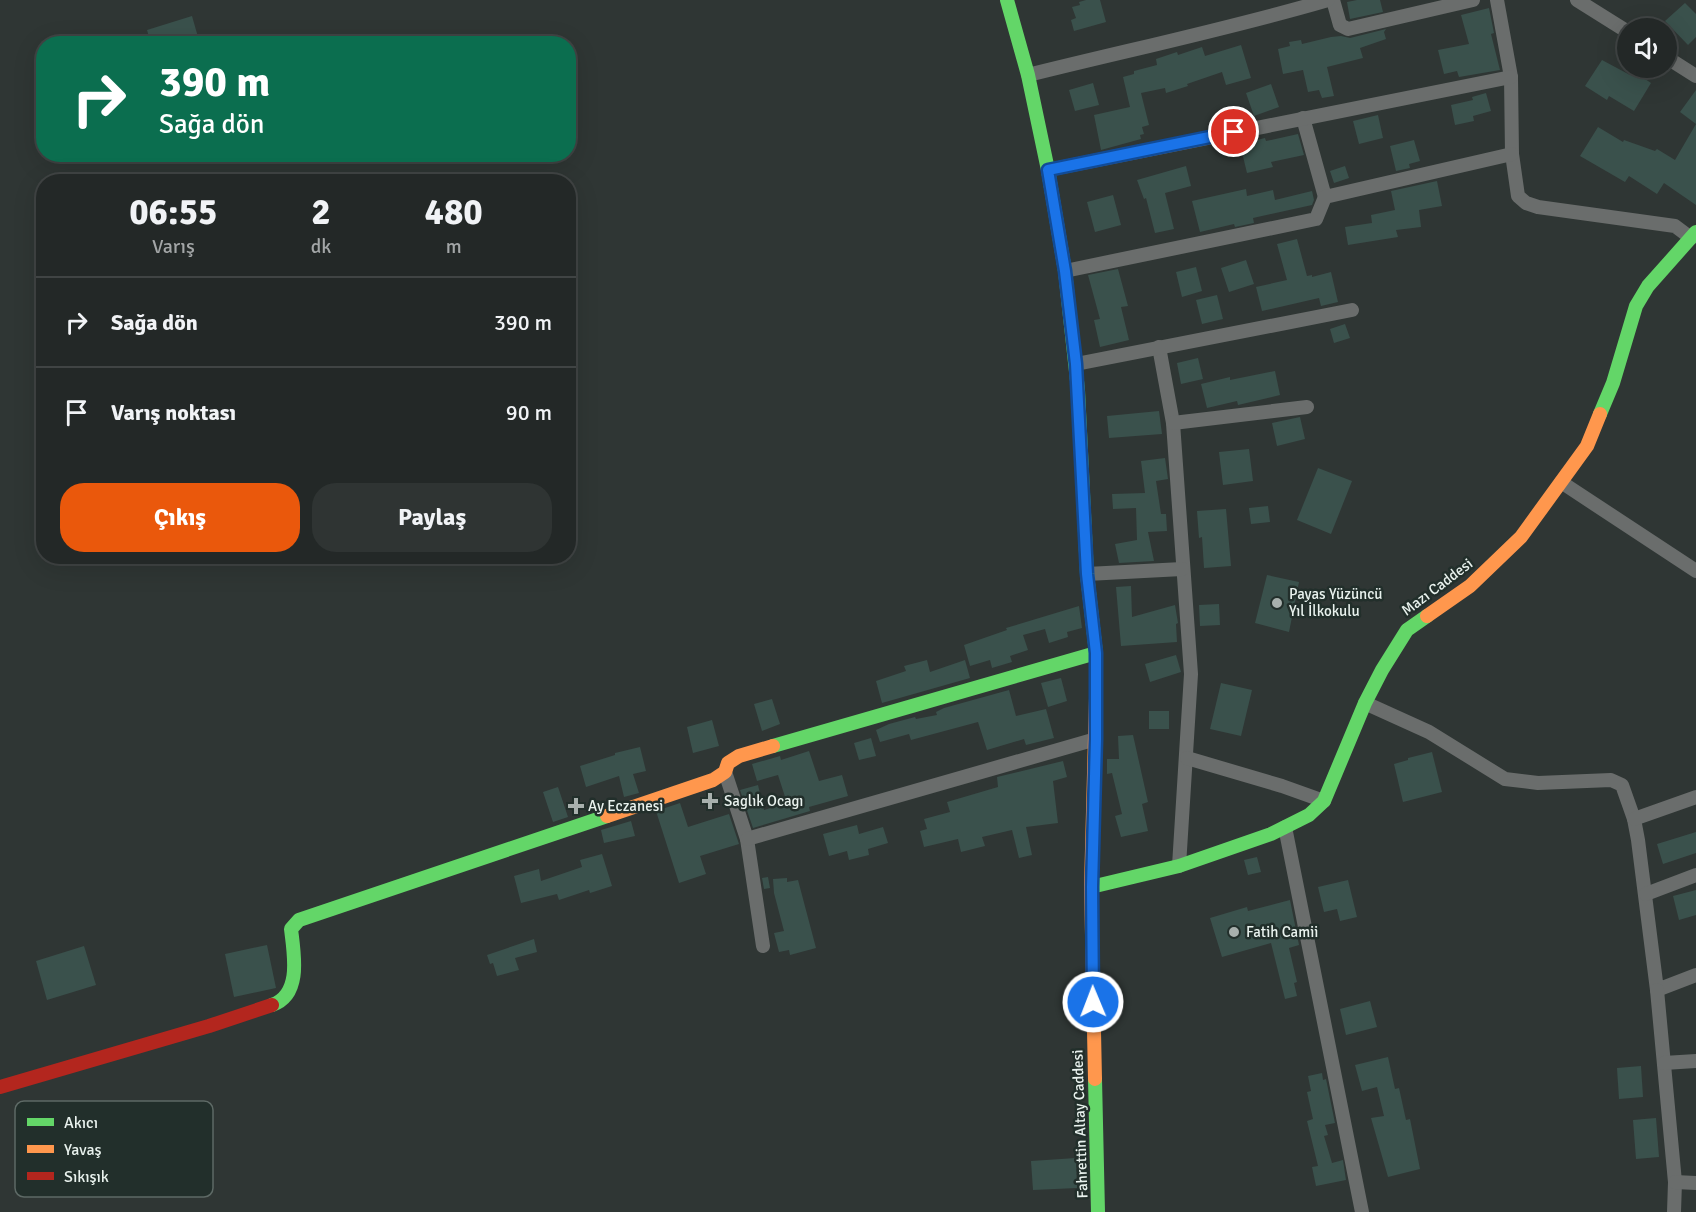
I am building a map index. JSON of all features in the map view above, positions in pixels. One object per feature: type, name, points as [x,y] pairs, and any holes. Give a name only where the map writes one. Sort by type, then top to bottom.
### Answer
[{"type":"street","name":"Fahrettin Altay Caddesi","points":[[1007,0],[1028,75],[1048,170],[1065,271],[1076,364],[1087,574],[1096,653],[1092,887],[1098,1212]]},
{"type":"street","points":[[1028,75],[1253,22],[1331,0],[1340,25],[1347,29],[1473,0]]},
{"type":"street","points":[[1497,0],[1511,77],[1512,154],[1518,196],[1526,203],[1538,207],[1675,226],[1694,235]]},
{"type":"street","points":[[1577,0],[1617,25]]},
{"type":"street","points":[[1677,64],[1696,76]]},
{"type":"street","points":[[1048,170],[1511,77]]},
{"type":"street","points":[[1065,271],[1316,219],[1325,197],[1303,118]]},
{"type":"street","points":[[1325,197],[1512,154]]},
{"type":"street","name":"Mazı Caddesi","points":[[1092,887],[1179,867],[1285,827],[1309,815],[1324,801],[1365,702],[1407,630],[1470,586],[1521,537],[1587,446],[1616,372],[1636,306],[1648,286],[1694,235]]},
{"type":"street","points":[[1076,364],[1352,310]]},
{"type":"street","points":[[1159,347],[1173,423],[1191,674],[1179,867]]},
{"type":"street","points":[[1173,423],[1307,407]]},
{"type":"street","points":[[1561,482],[1696,571]]},
{"type":"street","points":[[1087,574],[1182,569]]},
{"type":"street","points":[[763,946],[747,839],[725,772],[728,763],[739,756],[1096,653]]},
{"type":"street","points":[[1365,702],[1429,732],[1505,779],[1538,783],[1594,779],[1611,780],[1622,785],[1634,819],[1646,894],[1675,1182],[1674,1212]]},
{"type":"street","points":[[747,839],[1096,739]]},
{"type":"street","points":[[1187,758],[1324,801]]},
{"type":"street","points":[[0,1087],[209,1026],[281,1002],[288,997],[292,984],[291,929],[299,920],[713,780],[725,772]]},
{"type":"street","points":[[1634,819],[1696,797]]},
{"type":"street","points":[[1285,827],[1362,1212]]},
{"type":"street","points":[[1646,894],[1696,875]]},
{"type":"street","points":[[1657,990],[1696,975]]},
{"type":"street","points":[[1664,1063],[1696,1061]]},
{"type":"street","points":[[1675,1182],[1696,1183]]},
{"type":"building","points":[[1086,0],[1100,0],[1106,22],[1074,31],[1071,20],[1076,18],[1072,7]]},
{"type":"building","points":[[1380,0],[1383,12],[1350,19],[1347,2]]},
{"type":"building","points":[[1685,3],[1696,14],[1696,37],[1688,45],[1677,34],[1677,18],[1668,18]]},
{"type":"building","points":[[1489,8],[1494,33],[1491,34],[1500,70],[1459,77],[1457,71],[1444,74],[1438,50],[1469,44],[1461,15]]},
{"type":"building","points":[[192,16],[198,36],[149,36],[147,30]]},
{"type":"building","points":[[1386,29],[1384,32],[1386,39],[1360,48],[1363,58],[1327,67],[1334,96],[1322,98],[1319,90],[1308,92],[1303,70],[1283,74],[1278,49],[1290,46],[1289,42],[1301,40],[1302,44],[1331,37],[1350,38]]},
{"type":"building","points":[[1241,45],[1251,78],[1226,85],[1222,72],[1166,93],[1165,88],[1141,93],[1149,125],[1142,127],[1144,134],[1140,135],[1141,139],[1101,150],[1094,115],[1130,107],[1123,77],[1134,74],[1134,71],[1157,65],[1156,59],[1177,52],[1178,55],[1202,47],[1205,56]]},
{"type":"building","points":[[1602,60],[1617,68],[1617,78],[1644,78],[1651,83],[1634,111],[1609,96],[1607,100],[1585,86]]},
{"type":"building","points":[[1093,83],[1099,105],[1075,111],[1069,90]]},
{"type":"building","points":[[1271,84],[1279,107],[1254,116],[1246,93]]},
{"type":"building","points":[[1696,90],[1696,124],[1680,112]]},
{"type":"building","points":[[1486,93],[1491,111],[1473,116],[1474,121],[1455,125],[1451,105],[1473,100],[1472,97]]},
{"type":"building","points":[[1378,115],[1383,138],[1359,144],[1353,121]]},
{"type":"building","points":[[1696,124],[1696,205],[1664,183],[1657,194],[1629,176],[1625,182],[1580,156],[1598,127],[1623,142],[1624,140],[1655,151],[1657,149],[1675,160]]},
{"type":"building","points":[[1298,134],[1304,155],[1271,162],[1273,167],[1247,173],[1240,144]]},
{"type":"building","points":[[1414,140],[1420,161],[1409,164],[1410,168],[1396,171],[1390,146]]},
{"type":"building","points":[[1186,166],[1191,186],[1165,193],[1174,229],[1155,233],[1146,198],[1144,199],[1137,180]]},
{"type":"building","points":[[1345,166],[1349,178],[1334,183],[1330,171]]},
{"type":"building","points":[[1437,181],[1442,206],[1419,210],[1421,227],[1396,230],[1398,237],[1348,245],[1345,227],[1372,223],[1371,215],[1395,210],[1391,191]]},
{"type":"building","points":[[1246,189],[1247,196],[1273,190],[1275,200],[1312,191],[1314,200],[1312,205],[1253,218],[1254,223],[1235,227],[1234,224],[1200,232],[1192,201]]},
{"type":"building","points":[[1113,195],[1121,225],[1095,232],[1087,202]]},
{"type":"building","points":[[1297,239],[1307,276],[1312,275],[1312,277],[1331,272],[1338,302],[1321,306],[1319,298],[1262,311],[1256,287],[1287,280],[1277,244]]},
{"type":"building","points":[[1246,260],[1254,284],[1229,292],[1221,268]]},
{"type":"building","points":[[1196,267],[1202,291],[1182,297],[1176,272]]},
{"type":"building","points":[[1118,269],[1128,306],[1121,307],[1129,340],[1100,347],[1094,320],[1100,319],[1088,275]]},
{"type":"building","points":[[1217,295],[1223,319],[1202,324],[1196,300]]},
{"type":"building","points":[[1345,324],[1350,338],[1334,343],[1330,329]]},
{"type":"building","points":[[1198,358],[1203,379],[1181,384],[1177,363]]},
{"type":"building","points":[[1275,371],[1280,395],[1238,405],[1237,401],[1207,408],[1201,384],[1230,377],[1230,380]]},
{"type":"building","points":[[1159,411],[1162,434],[1109,438],[1107,416]]},
{"type":"building","points":[[1300,417],[1305,439],[1277,446],[1272,423]]},
{"type":"building","points":[[1249,449],[1253,481],[1223,485],[1219,452]]},
{"type":"building","points":[[1165,458],[1168,479],[1156,481],[1161,514],[1166,514],[1167,531],[1148,532],[1154,561],[1119,563],[1115,544],[1137,540],[1136,508],[1113,509],[1112,494],[1145,493],[1141,461]]},
{"type":"building","points":[[1318,468],[1352,481],[1331,534],[1297,520]]},
{"type":"building","points":[[1268,506],[1270,522],[1251,524],[1249,508]]},
{"type":"building","points":[[1226,509],[1231,566],[1204,568],[1197,511]]},
{"type":"building","name":"Payas Yüzüncü Yıl İlkokulu","points":[[1267,575],[1299,582],[1289,632],[1255,623]]},
{"type":"building","points":[[1131,586],[1132,617],[1175,605],[1178,623],[1176,624],[1177,642],[1121,646],[1116,587]]},
{"type":"building","points":[[1219,604],[1220,625],[1200,626],[1199,605]]},
{"type":"building","points":[[1079,606],[1082,628],[1067,632],[1068,637],[1049,643],[1045,629],[1023,635],[1028,650],[1010,656],[1012,662],[992,668],[990,660],[970,666],[964,645],[1007,630],[1006,628]]},
{"type":"building","points":[[1176,655],[1181,672],[1150,682],[1145,664]]},
{"type":"building","points":[[927,660],[930,672],[965,660],[970,678],[882,703],[876,681],[906,671],[904,666]]},
{"type":"building","points":[[1061,678],[1067,701],[1048,707],[1041,683]]},
{"type":"building","points":[[1221,683],[1252,690],[1241,736],[1210,729]]},
{"type":"building","points":[[1009,690],[1016,716],[1046,709],[1054,738],[1026,745],[1024,739],[987,750],[978,722],[911,740],[909,734],[880,742],[876,730],[889,724],[915,717],[916,719],[937,715],[936,712],[944,708]]},
{"type":"building","points":[[772,699],[780,724],[762,731],[754,704]]},
{"type":"building","points":[[1149,711],[1169,711],[1169,729],[1149,729]]},
{"type":"building","points":[[712,720],[719,746],[693,753],[687,727]]},
{"type":"building","points":[[1133,735],[1148,802],[1142,804],[1148,831],[1121,837],[1115,816],[1122,814],[1112,773],[1107,774],[1107,759],[1119,759],[1118,736]]},
{"type":"building","points":[[871,738],[876,756],[859,760],[854,743]]},
{"type":"building","points":[[640,747],[646,771],[633,774],[639,793],[624,797],[619,776],[586,787],[580,766],[615,755],[615,753]]},
{"type":"building","points":[[809,751],[819,781],[842,775],[848,796],[809,807],[810,811],[753,828],[740,790],[758,785],[764,810],[787,803],[778,775],[757,781],[752,764],[780,756],[781,760]]},
{"type":"building","points":[[1432,752],[1442,792],[1403,802],[1394,764]]},
{"type":"building","points":[[1063,761],[1067,777],[1053,781],[1058,823],[1026,827],[1032,855],[1019,858],[1012,830],[982,837],[985,846],[961,852],[958,839],[924,847],[920,831],[927,829],[924,819],[950,812],[947,802],[998,787],[997,777]]},
{"type":"building","points":[[558,787],[568,817],[553,822],[543,792]]},
{"type":"building","points":[[680,803],[688,827],[729,814],[739,844],[700,856],[706,874],[679,883],[656,811]]},
{"type":"building","points":[[631,821],[635,836],[604,843],[601,830]]},
{"type":"building","points":[[857,825],[859,834],[883,827],[888,843],[868,849],[869,855],[849,860],[847,851],[829,856],[823,834]]},
{"type":"building","points":[[1696,832],[1696,853],[1663,864],[1657,844]]},
{"type":"building","points":[[602,854],[612,886],[590,893],[589,890],[559,900],[557,894],[521,903],[514,876],[539,869],[541,881],[582,867],[580,860]]},
{"type":"building","points":[[1257,857],[1261,872],[1248,875],[1244,860]]},
{"type":"building","points":[[768,877],[770,888],[764,889],[762,878]]},
{"type":"building","points":[[787,878],[787,882],[798,880],[816,948],[790,955],[789,950],[779,952],[774,933],[784,931],[774,893],[773,879]]},
{"type":"building","points":[[1348,880],[1357,917],[1340,921],[1337,909],[1324,912],[1318,887]]},
{"type":"building","points":[[1696,890],[1696,915],[1679,920],[1673,896]]},
{"type":"building","points":[[1290,900],[1299,945],[1289,948],[1297,982],[1294,983],[1297,996],[1285,999],[1271,943],[1222,957],[1210,918],[1247,907],[1248,911]]},
{"type":"building","points":[[534,939],[537,952],[515,958],[519,970],[497,976],[493,963],[490,964],[487,955]]},
{"type":"building","points":[[267,945],[276,988],[234,997],[225,954]]},
{"type":"building","points":[[84,946],[96,985],[47,1000],[36,961]]},
{"type":"building","points":[[1370,1001],[1377,1027],[1346,1035],[1340,1009]]},
{"type":"building","points":[[1388,1057],[1395,1089],[1399,1088],[1406,1120],[1410,1119],[1420,1169],[1388,1177],[1371,1118],[1384,1116],[1377,1087],[1362,1091],[1355,1065]]},
{"type":"building","points":[[1641,1066],[1643,1097],[1619,1099],[1617,1068]]},
{"type":"building","points":[[1322,1073],[1323,1080],[1326,1079],[1335,1123],[1325,1125],[1328,1135],[1324,1136],[1332,1163],[1343,1160],[1346,1180],[1316,1186],[1312,1167],[1318,1166],[1307,1121],[1313,1119],[1307,1092],[1311,1091],[1308,1076]]},
{"type":"building","points":[[1656,1118],[1659,1157],[1636,1159],[1633,1120]]},
{"type":"building","points":[[1076,1158],[1077,1188],[1033,1190],[1031,1161]]},
{"type":"traffic: fast","points":[[1007,0],[1028,75],[1048,170],[1065,271],[1078,390],[1087,574],[1096,653],[1096,698]]},
{"type":"traffic: fast","points":[[1600,414],[1613,383],[1636,306],[1648,286],[1696,232]]},
{"type":"traffic: fast","points":[[1091,887],[1179,866],[1271,834],[1309,815],[1324,801],[1365,703],[1382,670],[1407,630],[1427,616]]},
{"type":"traffic: fast","points":[[773,746],[1096,653]]},
{"type":"traffic: fast","points":[[272,1005],[282,1000],[292,983],[294,961],[291,929],[299,920],[607,816]]},
{"type":"traffic: fast","points":[[1095,1079],[1098,1212]]},
{"type":"traffic: slow","points":[[1427,616],[1470,586],[1521,537],[1587,446],[1600,414]]},
{"type":"traffic: slow","points":[[1095,1079],[1091,887],[1096,698]]},
{"type":"traffic: slow","points":[[607,816],[713,780],[725,772],[728,763],[739,756],[773,746]]},
{"type":"traffic: jam","points":[[0,1087],[209,1026],[272,1005]]},
{"type":"place","name":"Payas Yüzüncü Yıl İlkokulu","points":[[1277,603]]},
{"type":"place","name":"Saglık Ocagı","points":[[710,801]]},
{"type":"place","name":"Ay Eczanesi","points":[[576,806]]},
{"type":"place","name":"Fatih Camii","points":[[1234,932]]},
{"type":"route","points":[[1093,1002],[1092,887],[1096,653],[1087,574],[1076,364],[1065,271],[1048,170],[1234,132]]}]
